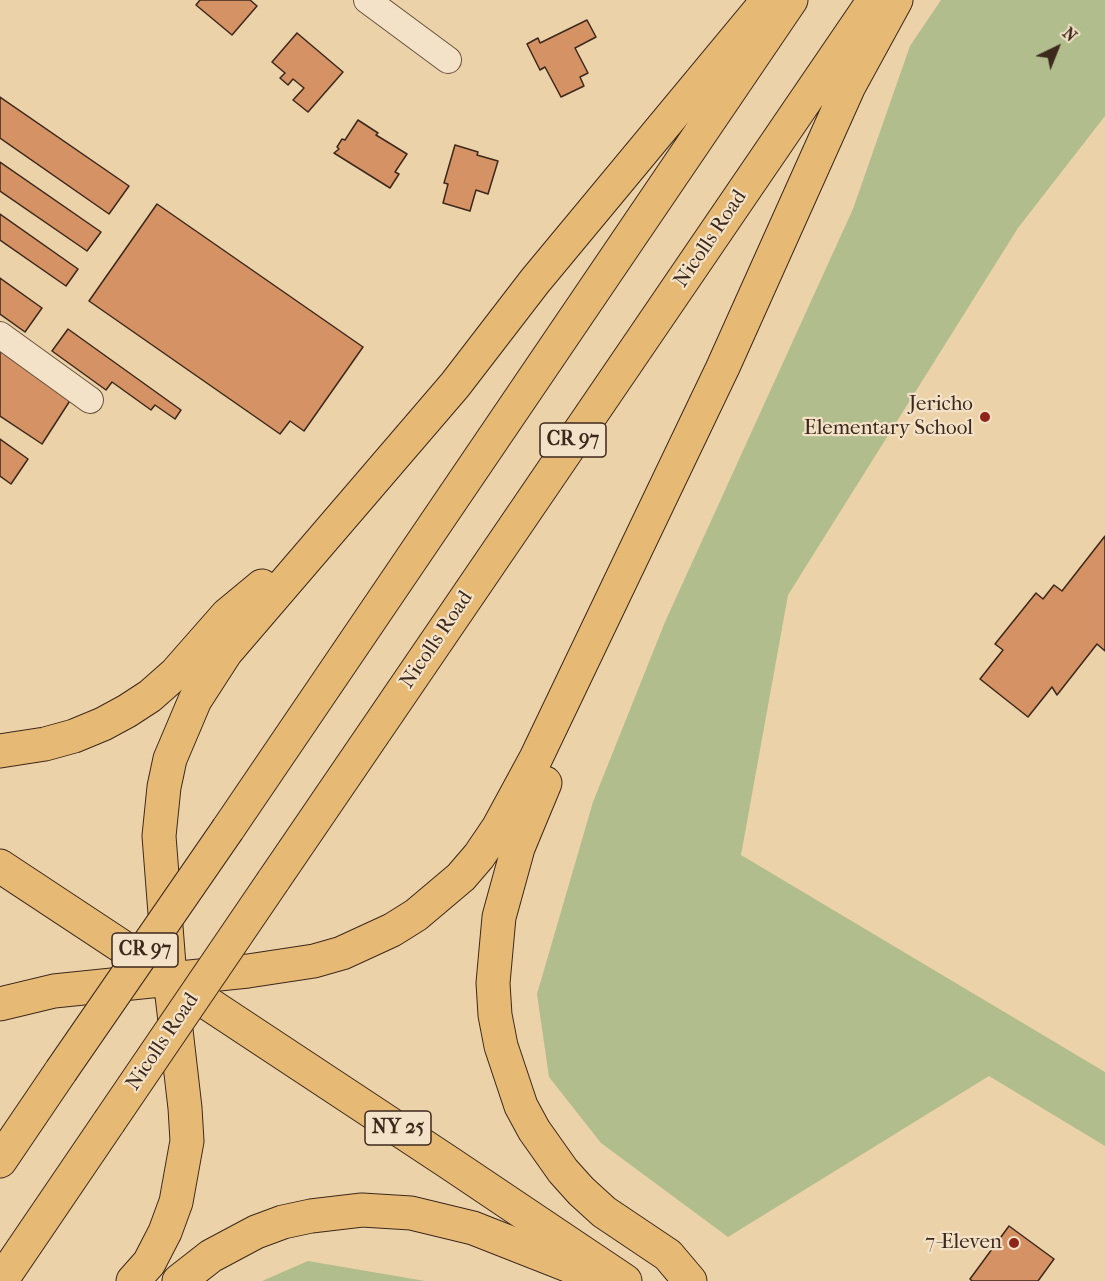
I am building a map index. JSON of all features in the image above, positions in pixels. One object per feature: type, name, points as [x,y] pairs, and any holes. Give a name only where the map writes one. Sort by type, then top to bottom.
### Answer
[{"type":"main road","points":[[133,1281],[149,1263],[165,1232],[176,1202],[187,1141],[170,978],[159,836],[164,787],[170,759],[195,700],[209,675],[226,652],[455,385],[535,281],[768,0]]},
{"type":"main road","name":"CR 97","points":[[0,1161],[791,0]]},
{"type":"main road","name":"Nicolls Road","points":[[1,1281],[874,0]]},
{"type":"main road","points":[[0,1004],[54,991],[288,966],[342,953],[392,930],[440,897],[461,877],[498,828],[536,758],[737,338],[849,86],[896,0]]},
{"type":"main road","points":[[0,751],[45,744],[74,736],[103,724],[150,696],[176,673],[227,615],[331,529]]},
{"type":"main road","points":[[589,651],[548,776],[532,812],[507,882],[499,918],[495,954],[493,983],[495,1015],[501,1046],[521,1106],[547,1150],[581,1191],[604,1212],[668,1255],[690,1281]]},
{"type":"main road","name":"NY 25","points":[[0,866],[625,1281]]},
{"type":"main road","points":[[179,1281],[211,1256],[256,1232],[283,1222],[311,1216],[362,1210],[411,1213],[473,1228],[609,1281]]},
{"type":"street","points":[[367,0],[448,60]]},
{"type":"street","points":[[0,335],[90,400]]},
{"type":"green space","points":[[941,0],[1105,0],[1105,116],[1018,228],[788,595],[741,855],[1105,1072],[1105,1146],[989,1076],[728,1237],[601,1143],[549,1077],[537,994],[593,802],[665,622],[853,209],[910,46]]},
{"type":"green space","points":[[308,1261],[425,1281],[262,1281]]},
{"type":"building","points":[[200,0],[250,0],[257,6],[232,35],[196,5]]},
{"type":"building","points":[[587,20],[596,37],[575,48],[588,73],[580,77],[584,86],[561,97],[545,67],[540,70],[527,44],[538,38],[540,43]]},
{"type":"building","points":[[297,33],[343,72],[308,112],[293,100],[304,88],[293,79],[288,85],[280,78],[285,73],[272,62]]},
{"type":"building","points":[[0,97],[129,186],[109,214],[0,138]]},
{"type":"building","points":[[358,120],[378,133],[376,135],[407,154],[395,172],[399,174],[390,188],[334,153]]},
{"type":"building","points":[[455,145],[498,161],[488,194],[476,190],[470,211],[443,203],[448,184],[444,183]]},
{"type":"building","points":[[0,162],[101,232],[87,251],[0,191]]},
{"type":"building","points":[[157,204],[363,347],[304,431],[290,421],[280,434],[89,301]]},
{"type":"building","points":[[0,214],[78,269],[66,286],[0,240]]},
{"type":"building","points":[[0,278],[42,308],[25,332],[0,314]]},
{"type":"building","points":[[68,329],[181,410],[175,419],[155,405],[151,410],[112,382],[106,390],[52,351]]},
{"type":"building","points":[[0,347],[73,396],[42,444],[0,416]]},
{"type":"building","points":[[0,439],[28,459],[11,484],[0,476]]},
{"type":"building","points":[[1105,536],[1105,651],[1097,644],[1057,695],[1052,687],[1028,717],[980,679],[1003,650],[995,644],[1036,593],[1043,599],[1054,585],[1062,591]]},
{"type":"building","name":"7-Eleven","points":[[1009,1226],[1054,1259],[1038,1281],[972,1281],[970,1279]]},
{"type":"place","name":"Jericho Elementary School","points":[[985,417]]},
{"type":"place","name":"7-Eleven","points":[[1014,1243]]}]
